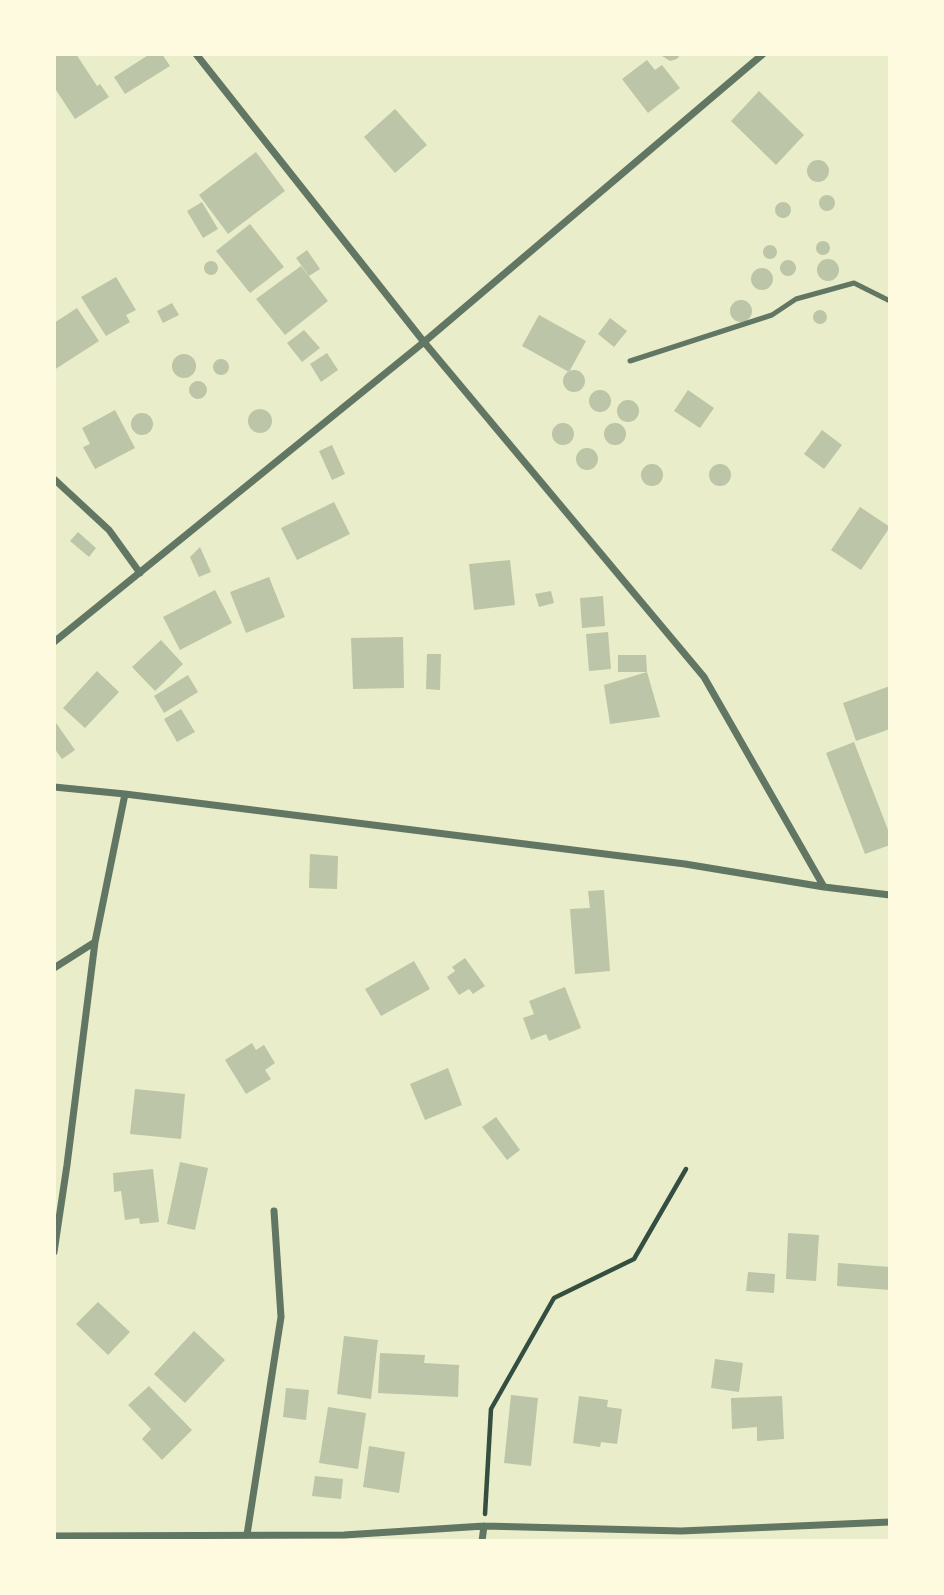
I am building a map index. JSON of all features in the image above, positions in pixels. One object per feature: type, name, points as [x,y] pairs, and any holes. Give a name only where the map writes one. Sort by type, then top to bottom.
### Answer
[{"type":"street","points":[[196,54],[424,342],[704,677],[824,887]]},
{"type":"street","points":[[54,642],[424,342],[763,54]]},
{"type":"street","points":[[54,479],[109,530],[140,573]]},
{"type":"street","points":[[54,787],[685,864],[890,895]]},
{"type":"street","points":[[54,1252],[68,1165],[95,942],[125,794]]},
{"type":"street","points":[[54,968],[95,942]]},
{"type":"street","points":[[247,1538],[281,1317],[274,1211]]},
{"type":"street","points":[[54,1536],[247,1538],[484,1526],[681,1531],[890,1522]]},
{"type":"street","points":[[482,1541],[484,1526]]},
{"type":"street","points":[[680,1541],[681,1531]]},
{"type":"lane","points":[[630,361],[772,316],[796,299],[854,283],[890,301]]},
{"type":"path","points":[[484,1526],[491,1409],[497,1398],[554,1298],[634,1259],[686,1168]]},
{"type":"building","points":[[54,54],[76,54],[97,86],[100,84],[109,97],[75,119],[54,87]]},
{"type":"building","points":[[150,54],[162,54],[170,66],[125,94],[114,77]]},
{"type":"building","points":[[659,54],[681,54],[670,61]]},
{"type":"building","points":[[647,60],[655,70],[662,65],[680,88],[648,113],[622,79]]},
{"type":"building","points":[[759,91],[804,135],[776,165],[731,121]]},
{"type":"building","points":[[395,109],[427,145],[395,173],[364,137]]},
{"type":"building","points":[[256,152],[285,191],[228,234],[199,195]]},
{"type":"building","points":[[818,160],[826,163],[829,171],[826,179],[818,182],[810,179],[807,171],[810,163]]},
{"type":"building","points":[[824,195],[830,195],[835,203],[833,209],[824,211],[819,206],[819,200]]},
{"type":"building","points":[[202,202],[218,229],[203,238],[187,211]]},
{"type":"building","points":[[780,202],[786,202],[791,210],[789,216],[780,218],[775,213],[775,207]]},
{"type":"building","points":[[250,224],[284,267],[250,293],[216,251]]},
{"type":"building","points":[[823,241],[828,243],[828,253],[823,255],[818,253],[816,248],[818,243]]},
{"type":"building","points":[[767,245],[773,245],[777,252],[773,259],[767,259],[763,255],[763,249]]},
{"type":"building","points":[[307,250],[320,269],[309,276],[296,258]]},
{"type":"building","points":[[828,259],[836,262],[839,270],[836,278],[828,281],[820,278],[817,270],[820,262]]},
{"type":"building","points":[[788,260],[796,268],[788,276],[780,268]]},
{"type":"building","points":[[208,261],[214,261],[218,268],[214,275],[208,275],[204,271],[204,265]]},
{"type":"building","points":[[301,266],[328,301],[285,335],[256,299]]},
{"type":"building","points":[[762,268],[770,271],[773,279],[770,287],[762,290],[754,287],[751,279],[754,271]]},
{"type":"building","points":[[116,277],[136,310],[126,315],[130,322],[106,336],[81,297]]},
{"type":"building","points":[[741,300],[749,303],[752,311],[749,319],[741,322],[733,319],[730,311],[733,303]]},
{"type":"building","points":[[172,303],[179,315],[163,323],[157,311]]},
{"type":"building","points":[[77,308],[99,341],[54,370],[54,323]]},
{"type":"building","points":[[820,310],[825,312],[825,322],[820,324],[815,322],[813,317],[815,312]]},
{"type":"building","points":[[539,315],[586,341],[569,372],[522,346]]},
{"type":"building","points":[[610,318],[627,331],[614,347],[598,334]]},
{"type":"building","points":[[304,330],[320,348],[302,362],[287,343]]},
{"type":"building","points":[[327,353],[338,370],[321,382],[310,364]]},
{"type":"building","points":[[184,354],[193,357],[196,366],[193,375],[184,378],[175,375],[172,366],[175,357]]},
{"type":"building","points":[[218,359],[224,359],[229,367],[227,373],[218,375],[213,370],[213,364]]},
{"type":"building","points":[[574,370],[582,373],[585,381],[582,389],[574,392],[566,389],[563,381],[566,373]]},
{"type":"building","points":[[198,381],[204,384],[207,390],[204,396],[198,399],[192,396],[189,390],[192,384]]},
{"type":"building","points":[[600,390],[608,393],[611,401],[608,409],[600,412],[592,409],[589,401],[592,393]]},
{"type":"building","points":[[688,390],[714,408],[700,428],[674,411]]},
{"type":"building","points":[[628,400],[636,403],[639,411],[636,419],[628,422],[620,419],[617,411],[620,403]]},
{"type":"building","points":[[255,409],[265,409],[272,416],[272,426],[265,433],[255,433],[248,426],[248,416]]},
{"type":"building","points":[[115,410],[135,448],[95,469],[83,447],[90,444],[82,428]]},
{"type":"building","points":[[142,413],[150,416],[153,424],[150,432],[142,435],[134,432],[131,424],[134,416]]},
{"type":"building","points":[[563,423],[571,426],[574,434],[571,442],[563,445],[555,442],[552,434],[555,426]]},
{"type":"building","points":[[615,423],[623,426],[626,434],[623,442],[615,445],[607,442],[604,434],[607,426]]},
{"type":"building","points":[[822,430],[842,445],[824,469],[804,454]]},
{"type":"building","points":[[332,445],[345,474],[332,480],[319,451]]},
{"type":"building","points":[[587,448],[595,451],[598,459],[595,467],[587,470],[579,467],[576,459],[579,451]]},
{"type":"building","points":[[652,464],[660,467],[663,475],[660,483],[652,486],[644,483],[641,475],[644,467]]},
{"type":"building","points":[[720,464],[728,467],[731,475],[728,483],[720,486],[712,483],[709,475],[712,467]]},
{"type":"building","points":[[334,502],[350,534],[297,560],[281,528]]},
{"type":"building","points":[[860,507],[890,527],[861,570],[831,550]]},
{"type":"building","points":[[78,532],[96,548],[89,557],[70,541]]},
{"type":"building","points":[[200,547],[211,572],[199,577],[190,557]]},
{"type":"building","points":[[510,560],[515,605],[474,610],[469,564]]},
{"type":"building","points":[[269,577],[285,617],[246,633],[230,592]]},
{"type":"building","points":[[215,590],[232,623],[180,650],[163,617]]},
{"type":"building","points":[[551,591],[554,603],[539,607],[535,594]]},
{"type":"building","points":[[603,596],[605,626],[582,628],[580,598]]},
{"type":"building","points":[[608,632],[611,669],[589,671],[586,634]]},
{"type":"building","points":[[403,637],[404,688],[353,689],[351,638]]},
{"type":"building","points":[[161,640],[183,664],[155,691],[132,667]]},
{"type":"building","points":[[427,654],[441,654],[440,690],[426,689]]},
{"type":"building","points":[[618,655],[646,655],[647,672],[618,672]]},
{"type":"building","points":[[97,671],[119,692],[85,728],[63,708]]},
{"type":"building","points":[[647,672],[660,717],[610,724],[604,685]]},
{"type":"building","points":[[188,675],[198,692],[164,713],[154,696]]},
{"type":"building","points":[[890,686],[890,729],[856,741],[843,703]]},
{"type":"building","points":[[181,709],[195,732],[177,742],[164,719]]},
{"type":"building","points":[[54,720],[75,750],[62,759],[54,748]]},
{"type":"building","points":[[854,742],[890,835],[890,845],[865,854],[826,753]]},
{"type":"building","points":[[310,854],[338,856],[337,889],[309,888]]},
{"type":"building","points":[[604,890],[610,971],[575,974],[570,909],[590,908],[588,891]]},
{"type":"building","points":[[465,958],[485,986],[473,994],[469,989],[459,995],[447,977],[455,971],[452,967]]},
{"type":"building","points":[[414,961],[430,989],[381,1016],[365,989]]},
{"type":"building","points":[[565,987],[581,1028],[549,1041],[546,1034],[531,1040],[523,1018],[534,1014],[529,1001]]},
{"type":"building","points":[[252,1043],[256,1050],[264,1045],[275,1063],[265,1070],[271,1079],[246,1094],[225,1060]]},
{"type":"building","points":[[448,1068],[462,1105],[425,1120],[410,1084]]},
{"type":"building","points":[[135,1089],[185,1094],[181,1139],[130,1134]]},
{"type":"building","points":[[496,1117],[520,1150],[507,1160],[482,1127]]},
{"type":"building","points":[[180,1162],[208,1168],[195,1230],[167,1224]]},
{"type":"building","points":[[153,1169],[159,1222],[140,1224],[139,1218],[125,1220],[121,1191],[114,1192],[113,1173]]},
{"type":"building","points":[[788,1233],[819,1235],[816,1281],[786,1279]]},
{"type":"building","points":[[838,1263],[890,1267],[890,1290],[837,1286]]},
{"type":"building","points":[[748,1272],[775,1274],[774,1293],[746,1291]]},
{"type":"building","points":[[98,1302],[130,1332],[108,1355],[76,1324]]},
{"type":"building","points":[[194,1331],[225,1360],[185,1403],[154,1374]]},
{"type":"building","points":[[344,1336],[378,1340],[371,1399],[337,1394]]},
{"type":"building","points":[[380,1353],[425,1355],[424,1363],[459,1365],[458,1397],[378,1393]]},
{"type":"building","points":[[715,1359],[743,1363],[739,1392],[711,1388]]},
{"type":"building","points":[[149,1386],[192,1430],[162,1460],[142,1439],[151,1429],[128,1405]]},
{"type":"building","points":[[286,1388],[309,1390],[306,1420],[283,1417]]},
{"type":"building","points":[[511,1395],[538,1398],[531,1466],[504,1463]]},
{"type":"building","points":[[579,1396],[608,1400],[607,1407],[622,1409],[617,1444],[601,1442],[600,1447],[573,1443]]},
{"type":"building","points":[[782,1396],[784,1439],[757,1441],[757,1427],[732,1429],[731,1398]]},
{"type":"building","points":[[328,1407],[366,1413],[358,1469],[319,1463]]},
{"type":"building","points":[[369,1446],[405,1452],[399,1493],[363,1487]]},
{"type":"building","points":[[315,1476],[343,1479],[341,1499],[312,1496]]}]
